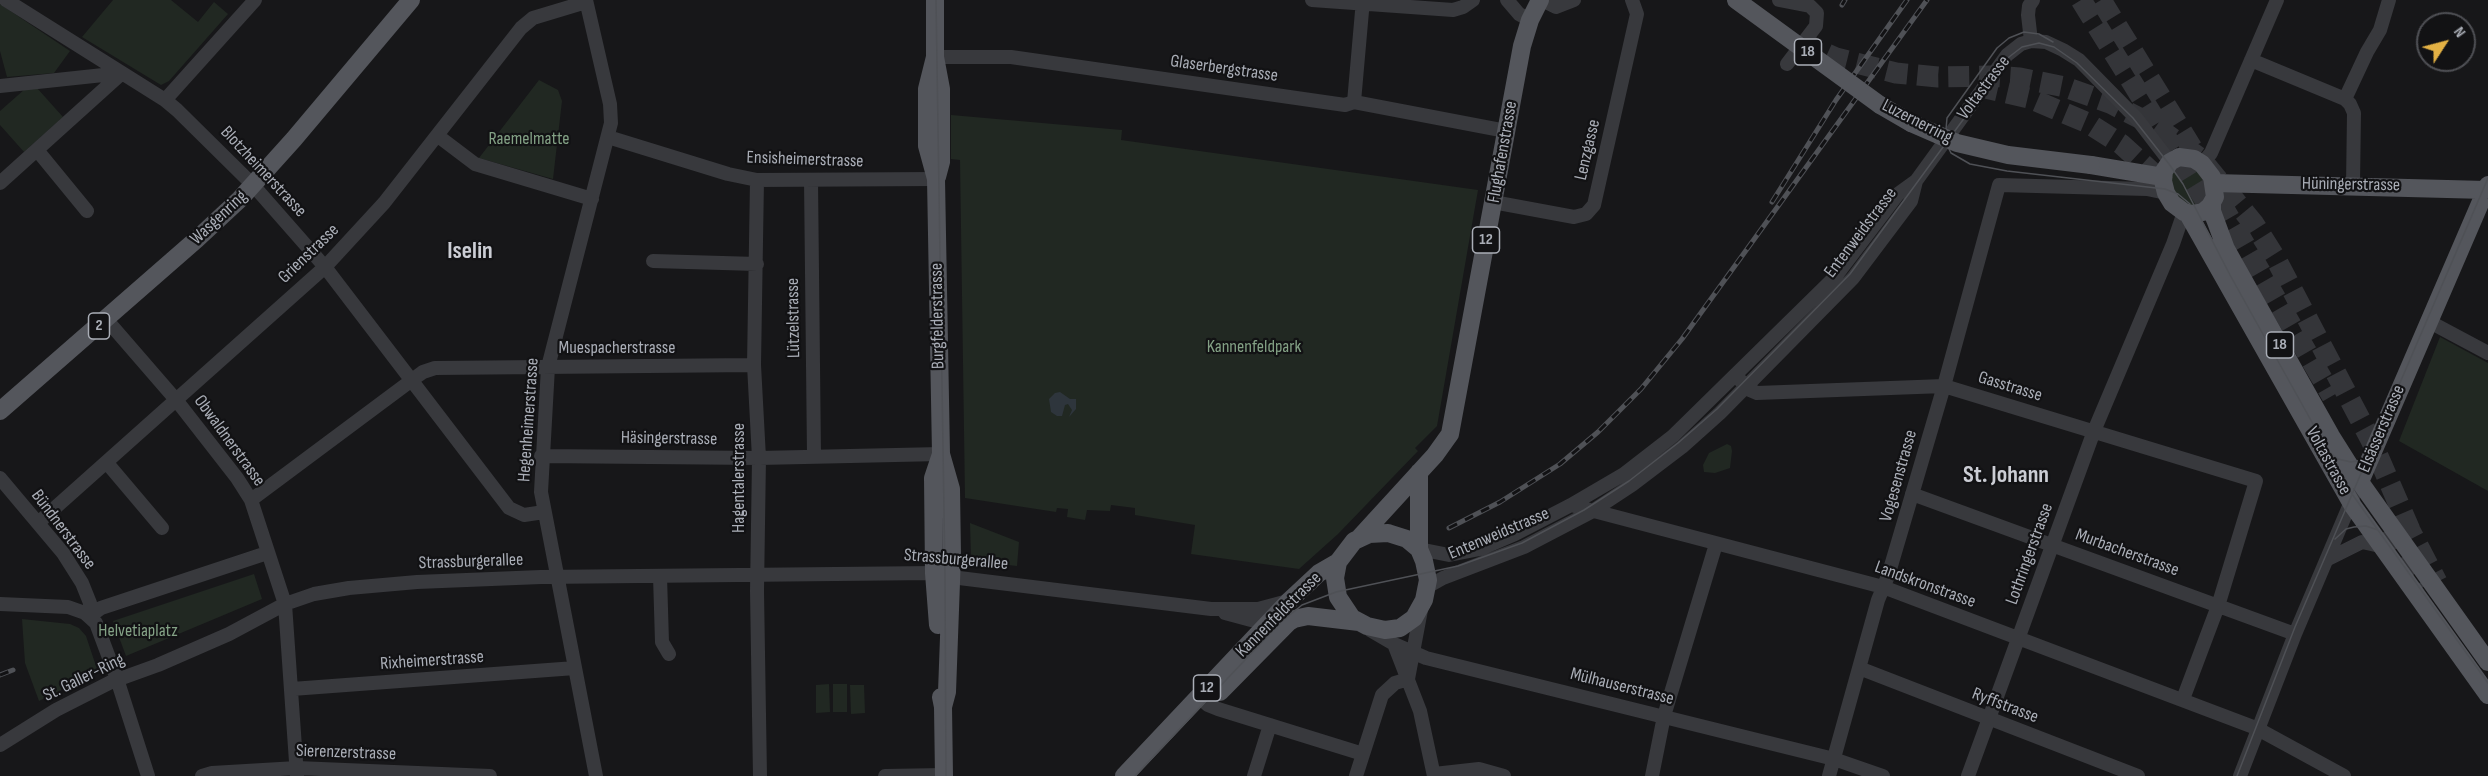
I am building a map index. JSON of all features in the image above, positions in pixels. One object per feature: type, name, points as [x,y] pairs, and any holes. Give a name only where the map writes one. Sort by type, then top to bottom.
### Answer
[{"type":"main road","name":"Wasgenring","points":[[0,411],[197,239],[253,185],[411,0]]},
{"type":"main road","name":"Burgfelderstrasse","points":[[935,0],[935,57],[927,89],[927,146],[936,179],[941,454],[951,489],[943,575],[938,601],[944,776]]},
{"type":"main road","name":"Flughafenstrasse","points":[[1360,537],[1440,449],[1450,434],[1522,46],[1530,20],[1541,0]]},
{"type":"main road","name":"Luzernerring","points":[[1736,0],[1880,105],[1911,123],[1957,143],[2008,155],[2167,177]]},
{"type":"main road","name":"18","points":[[2186,213],[2176,207],[2167,177],[2175,158],[2186,156],[2202,164]]},
{"type":"main road","points":[[2202,164],[2210,172],[2214,183]]},
{"type":"main road","name":"18","points":[[2212,204],[2216,193],[2214,183]]},
{"type":"main road","name":"Hüningerstrasse","points":[[2214,183],[2487,189]]},
{"type":"main road","name":"Elsässerstrasse","points":[[2360,482],[2487,189]]},
{"type":"main road","points":[[2186,213],[2203,212],[2212,204]]},
{"type":"main road","name":"Voltastrasse","points":[[2212,204],[2212,211],[2226,249],[2326,427],[2360,482],[2488,662]]},
{"type":"main road","name":"Voltastrasse","points":[[2186,213],[2351,503],[2488,695]]},
{"type":"main road","points":[[1419,472],[1419,549],[1427,569],[1427,587],[1421,610],[1408,623],[1393,630],[1378,629],[1359,622],[1346,612],[1338,597],[1335,578],[1338,561],[1343,552],[1360,537],[1378,532],[1395,534],[1407,539],[1419,549]]},
{"type":"main road","name":"Kannenfeldstrasse","points":[[1141,776],[1268,622],[1320,573],[1338,561]]},
{"type":"main road","name":"Kannenfeldstrasse","points":[[1124,776],[1289,622],[1308,616],[1359,622]]},
{"type":"street","name":"Blotzheimerstrasse","points":[[6,0],[165,100],[253,185],[325,267],[509,508],[524,515],[544,512]]},
{"type":"street","points":[[165,100],[255,0]]},
{"type":"street","points":[[1312,0],[1453,10],[1463,8],[1473,0]]},
{"type":"street","points":[[1507,0],[1513,9],[1530,20]]},
{"type":"street","points":[[1541,0],[1556,7],[1574,0]]},
{"type":"street","name":"Lenzgasse","points":[[1493,202],[1574,217],[1586,213],[1594,205],[1637,14],[1632,0]]},
{"type":"street","points":[[1779,0],[1810,6],[1817,13],[1816,26],[1787,64]]},
{"type":"street","points":[[2033,0],[2029,6],[2028,15],[2031,41],[2055,45],[2079,60],[2129,110],[2167,177]]},
{"type":"street","points":[[2202,164],[2211,153],[2277,0]]},
{"type":"street","points":[[2345,99],[2380,30],[2389,0]]},
{"type":"street","name":"Grienstrasse","points":[[38,523],[325,267],[384,203],[521,28],[533,18],[586,1]]},
{"type":"street","name":"Hegenheimerstrasse","points":[[586,1],[611,116],[608,137],[548,367],[541,456],[541,492],[596,776]]},
{"type":"street","points":[[1354,102],[1363,2]]},
{"type":"street","name":"Voltastrasse","points":[[1916,182],[2007,56],[2020,44],[2031,41]]},
{"type":"street","name":"Glaserbergstrasse","points":[[935,57],[1011,57],[1345,105],[1354,102],[1506,131]]},
{"type":"street","points":[[2251,60],[2345,99],[2354,113],[2353,185]]},
{"type":"street","points":[[0,86],[122,73]]},
{"type":"street","points":[[0,183],[122,73]]},
{"type":"street","points":[[438,136],[475,164],[592,199]]},
{"type":"street","name":"Ensisheimerstrasse","points":[[608,137],[728,174],[757,180],[936,179]]},
{"type":"street","points":[[37,150],[87,211]]},
{"type":"street","name":"Vogesenstrasse","points":[[1829,776],[1944,386],[1999,184],[2147,189],[2167,177]]},
{"type":"street","name":"Hagentalerstrasse","points":[[757,180],[754,365],[759,458],[757,575],[760,776]]},
{"type":"street","name":"Lützelstrasse","points":[[811,180],[814,456]]},
{"type":"street","name":"Entenweidstrasse","points":[[1419,549],[1449,555],[1466,553],[1515,534],[1571,506],[1624,474],[1665,442],[1736,376],[1835,277],[1898,194],[1916,182]]},
{"type":"street","name":"Entenweidstrasse","points":[[1427,587],[1443,578],[1524,547],[1591,512],[1632,485],[1682,447],[1853,278],[1911,201],[1916,182]]},
{"type":"street","name":"Lothringerstrasse","points":[[1968,776],[2094,431],[2186,213]]},
{"type":"street","points":[[653,261],[757,264]]},
{"type":"street","name":"Obwaldnerstrasse","points":[[106,319],[177,401],[237,478],[251,500],[285,604],[297,772]]},
{"type":"street","points":[[2428,321],[2488,353]]},
{"type":"street","name":"Muespacherstrasse","points":[[251,500],[423,372],[435,368],[754,365]]},
{"type":"street","points":[[1736,376],[1746,386]]},
{"type":"street","name":"Gasstrasse","points":[[1746,386],[1753,392],[1761,393],[1944,386],[2256,481],[2218,606]]},
{"type":"street","name":"Häsingerstrasse","points":[[541,456],[759,458],[941,454]]},
{"type":"street","points":[[107,463],[162,528]]},
{"type":"street","name":"Bündnerstrasse","points":[[0,478],[63,553],[82,583],[90,603],[90,616],[96,622],[117,679],[148,776]]},
{"type":"street","name":"Elsässerstrasse","points":[[2240,776],[2295,634],[2360,482]]},
{"type":"street","name":"Murbacherstrasse","points":[[1912,494],[2295,634]]},
{"type":"street","name":"Landskronstrasse","points":[[1571,506],[1883,587],[2258,729],[2344,776]]},
{"type":"street","points":[[2328,559],[2362,542],[2380,546]]},
{"type":"street","points":[[1652,776],[1664,716],[1716,544]]},
{"type":"street","points":[[0,604],[68,607],[90,616],[101,608],[267,553]]},
{"type":"street","name":"Strassburgerallee","points":[[285,604],[314,594],[349,588],[417,582],[557,577],[757,575],[943,575],[1211,609],[1258,609],[1290,600]]},
{"type":"street","points":[[660,576],[662,642],[669,654]]},
{"type":"street","name":"St. Galler-Ring","points":[[0,745],[56,710],[117,679],[158,665],[229,634],[285,604]]},
{"type":"street","points":[[2182,699],[2218,606]]},
{"type":"street","name":"Strassburgerallee","points":[[1211,609],[1240,618],[1289,622]]},
{"type":"street","points":[[1408,679],[1421,610]]},
{"type":"street","name":"Mülhauserstrasse","points":[[1359,622],[1394,644],[1414,653],[1834,759],[1883,776]]},
{"type":"street","points":[[1394,644],[1420,711],[1434,775],[1479,769],[1504,776]]},
{"type":"street","name":"Rixheimerstrasse","points":[[292,689],[575,668]]},
{"type":"street","name":"Ryffstrasse","points":[[1859,668],[2138,776]]},
{"type":"street","points":[[1356,776],[1382,695],[1395,683],[1408,679]]},
{"type":"street","points":[[1203,701],[1363,754]]},
{"type":"street","points":[[1254,776],[1270,725]]},
{"type":"street","name":"Sierenzerstrasse","points":[[202,776],[297,772],[490,776]]},
{"type":"street","points":[[885,776],[944,776]]},
{"type":"green space","points":[[113,0],[171,0],[198,22],[214,2],[228,14],[169,81],[161,85],[82,37]]},
{"type":"green space","points":[[0,4],[70,51],[54,73],[7,77],[0,51]]},
{"type":"green space","name":"Raemelmatte","points":[[539,80],[558,90],[562,101],[553,179],[479,158]]},
{"type":"green space","points":[[37,88],[63,117],[24,152],[0,125],[0,111],[25,89]]},
{"type":"green space","name":"Kannenfeldpark","points":[[951,115],[1122,130],[1121,140],[1478,190],[1437,426],[1415,448],[1418,451],[1338,534],[1299,569],[1191,554],[1195,525],[1135,515],[1135,508],[1111,505],[1110,511],[1087,510],[1085,520],[1067,517],[1068,509],[1057,508],[1056,512],[965,498],[960,160],[951,159]]},
{"type":"green space","points":[[2181,164],[2192,166],[2202,175],[2208,193],[2204,202],[2194,206],[2184,203],[2175,193],[2171,182],[2172,172]]},
{"type":"green space","points":[[2440,337],[2488,363],[2488,491],[2399,441]]},
{"type":"green space","points":[[1727,444],[1731,446],[1732,451],[1730,468],[1715,473],[1704,472],[1703,465],[1709,453]]},
{"type":"green space","points":[[970,523],[1019,542],[1017,566],[974,561],[971,557]]},
{"type":"green space","name":"Helvetiaplatz","points":[[254,574],[262,599],[126,656],[113,621]]},
{"type":"green space","points":[[22,619],[70,624],[79,628],[86,636],[98,672],[39,701],[25,663]]},
{"type":"green space","points":[[829,684],[830,712],[816,713],[816,685]]},
{"type":"green space","points":[[833,684],[847,684],[847,712],[833,712]]},
{"type":"green space","points":[[850,685],[864,685],[865,713],[851,714]]},
{"type":"shaded area","points":[[1060,392],[1070,399],[1076,399],[1076,409],[1069,417],[1072,410],[1068,404],[1065,405],[1062,416],[1051,412],[1049,399],[1055,393]]},
{"type":"tunnel","points":[[2081,0],[2218,221]]},
{"type":"tunnel","points":[[2101,0],[2192,148]]},
{"type":"tunnel","points":[[1799,41],[1836,58],[1896,73],[1938,77],[2020,78],[2065,87],[2110,103],[2155,126],[2200,158],[2254,224],[2276,259],[2371,440],[2410,530]]},
{"type":"tunnel","points":[[1977,86],[2029,98],[2088,123],[2121,144],[2166,185]]},
{"type":"tunnel","points":[[2219,200],[2332,396]]},
{"type":"tunnel","points":[[2404,519],[2437,582]]},
{"type":"tunnel","points":[[2387,530],[2420,589]]},
{"type":"tram line","points":[[936,0],[946,776]]},
{"type":"tram line","points":[[2053,42],[2039,34],[2024,32],[2009,38],[1997,48],[1947,118],[1945,141],[1951,153],[1970,164],[2007,171],[2165,189],[2178,194],[2190,204]]},
{"type":"tram line","points":[[1135,776],[1281,622],[1302,605],[1336,592],[1458,566],[1522,543],[1584,510],[1629,481],[1678,443],[1717,409],[1850,274],[2009,57],[2022,47],[2039,43],[2054,47],[2077,63],[2133,118],[2169,164],[2183,184],[2230,275],[2352,494],[2488,683]]},
{"type":"tram line","points":[[2237,776],[2295,627],[2488,178]]},
{"type":"tram line","points":[[2329,452],[2338,459],[2351,462],[2362,460],[2372,454]]},
{"type":"tram line","points":[[2335,539],[2346,529],[2354,527],[2366,526],[2378,530]]},
{"type":"railway","points":[[1842,5],[1845,0]]},
{"type":"railway","points":[[1772,202],[1836,100],[1907,0]]},
{"type":"railway","points":[[1449,528],[1500,502],[1560,464],[1598,432],[1641,389],[1682,339],[1927,0]]},
{"type":"railway","points":[[0,675],[13,670]]},
{"type":"district","name":"Iselin","points":[[470,252]]},
{"type":"district","name":"St. Johann","points":[[2006,476]]}]
